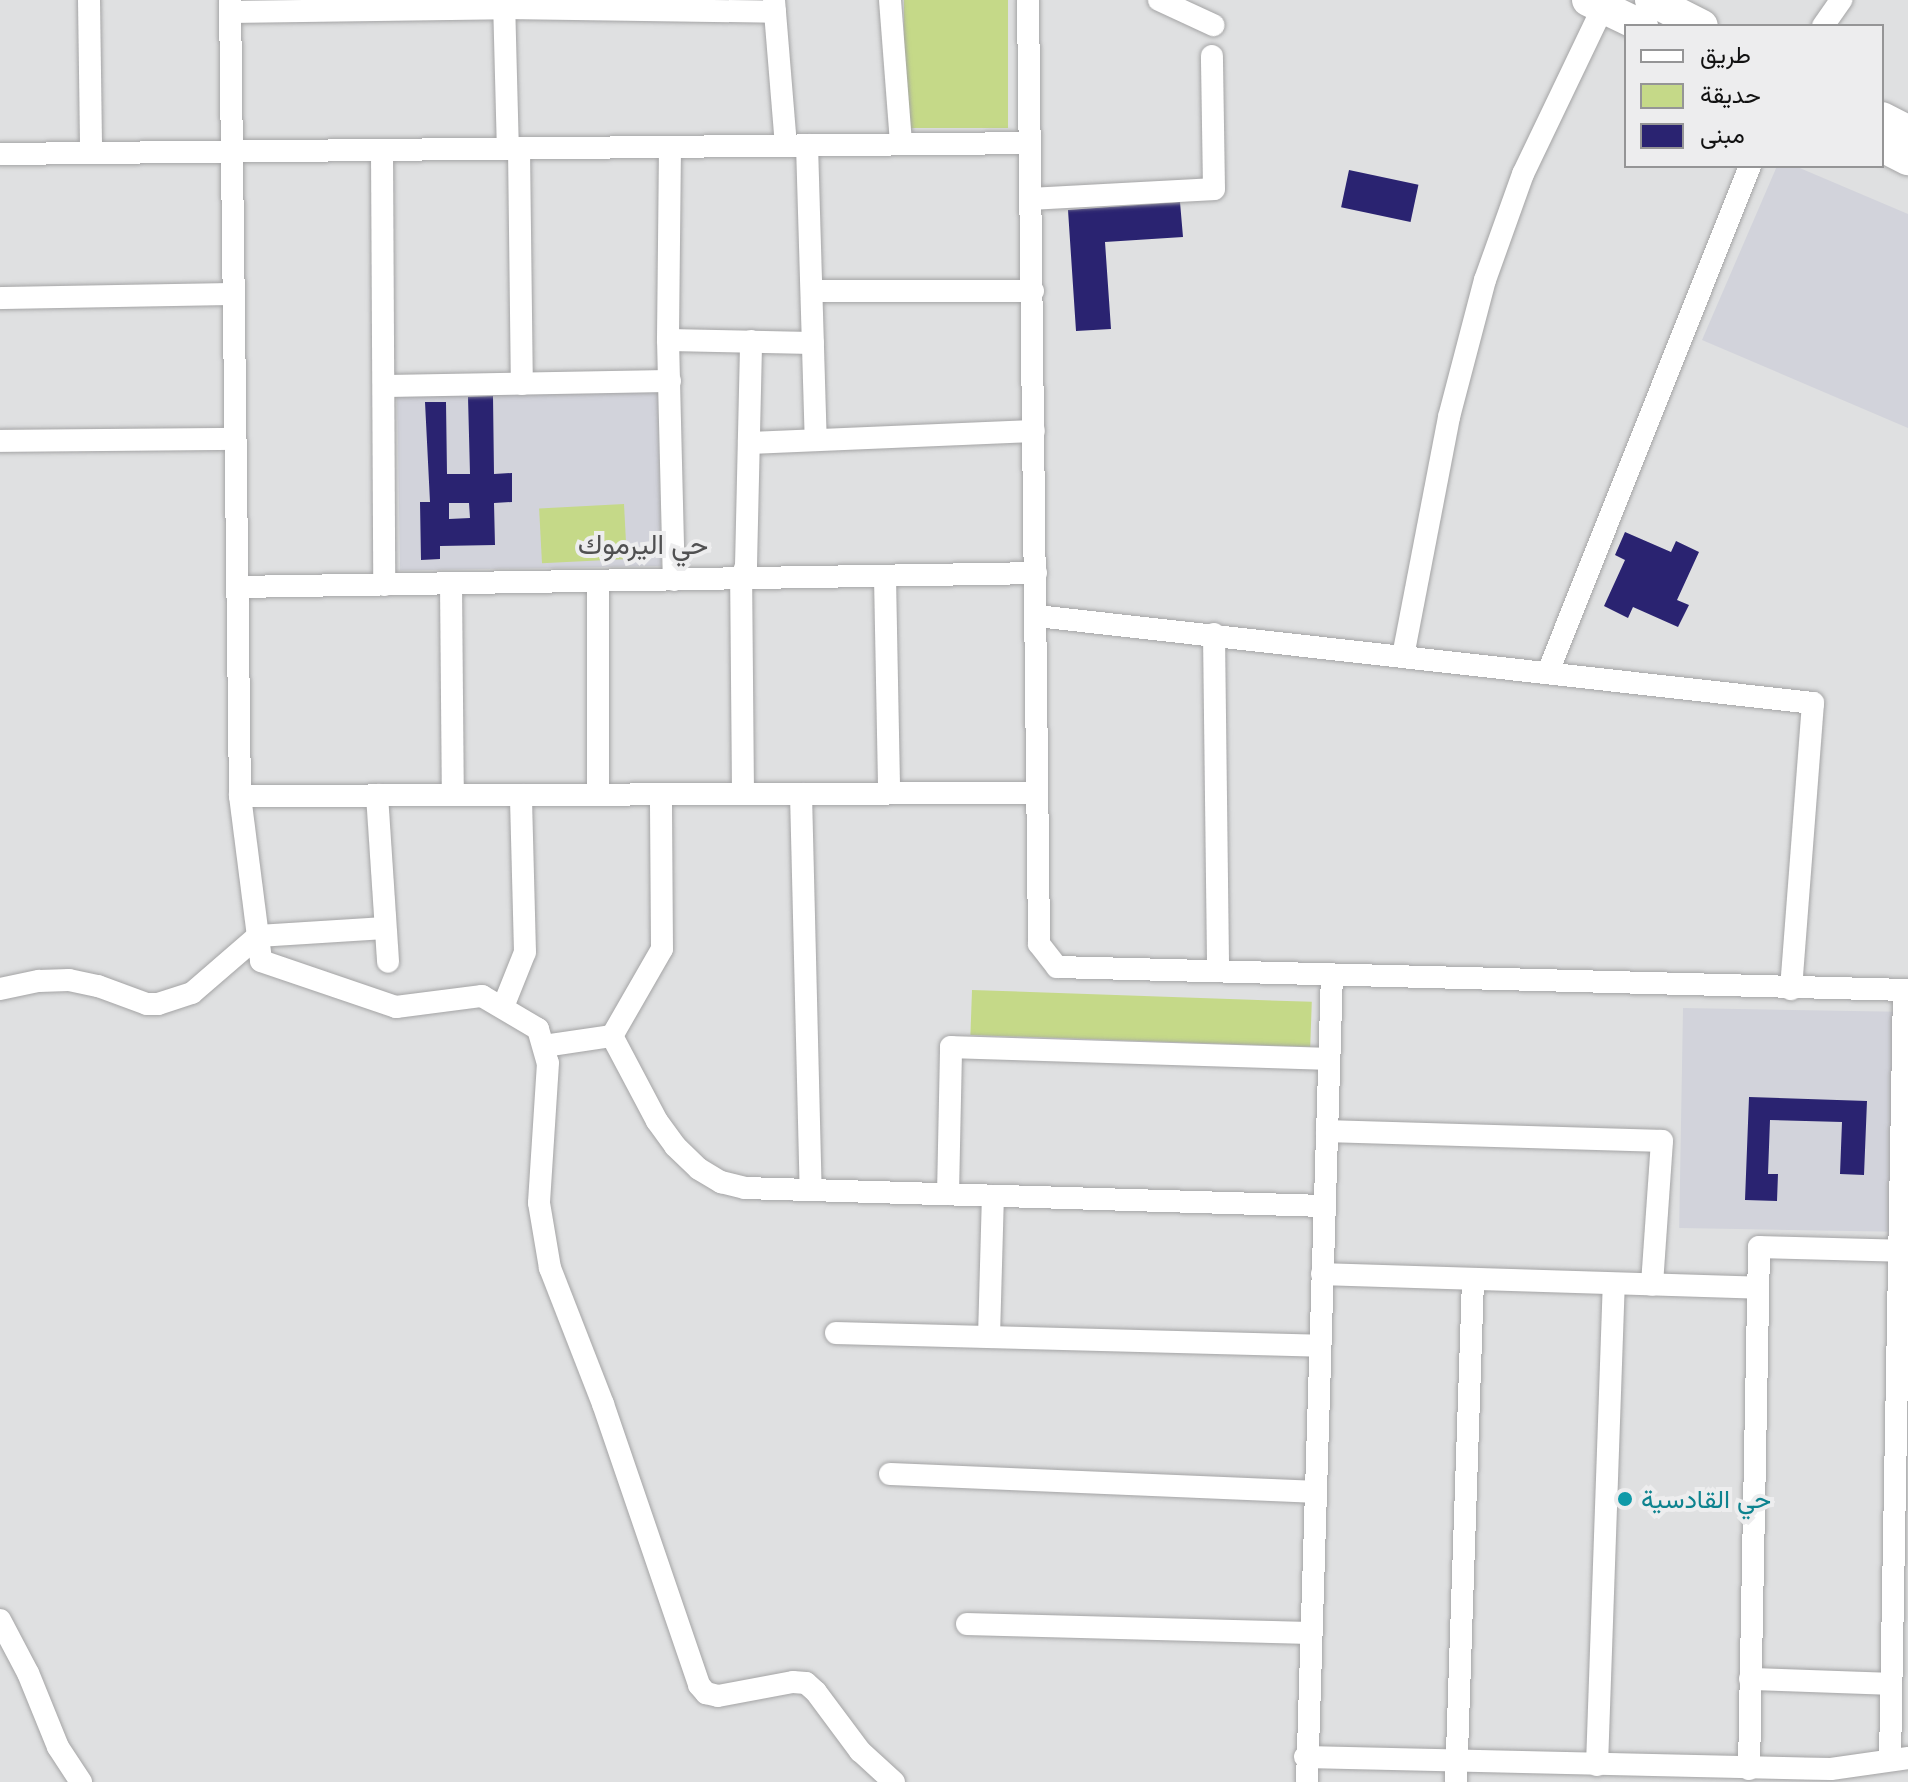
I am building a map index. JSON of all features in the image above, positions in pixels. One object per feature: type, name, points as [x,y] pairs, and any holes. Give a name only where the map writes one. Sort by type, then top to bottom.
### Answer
[{"type":"street","points":[[89,0],[91,151]]},
{"type":"street","points":[[890,0],[901,144]]},
{"type":"street","points":[[1028,0],[1039,944],[1057,967],[1906,990],[1901,1533],[1896,1680],[1899,1759],[1796,1776],[1749,1769],[1597,1765],[1456,1772],[1305,1757]]},
{"type":"street","points":[[1159,0],[1213,25]]},
{"type":"street","points":[[1824,24],[1841,0]]},
{"type":"street","points":[[504,4],[522,384]]},
{"type":"street","points":[[1403,656],[1449,417],[1485,280],[1523,174],[1596,4],[1656,8],[1697,24]]},
{"type":"street","points":[[816,440],[812,291],[797,146],[774,6],[230,6],[240,796],[261,961],[396,1007],[475,995],[535,1025],[544,1046],[548,1072],[539,1203],[545,1245],[699,1685],[706,1693],[718,1696],[793,1682],[806,1683],[860,1751],[894,1782]]},
{"type":"street","points":[[1031,199],[1214,189],[1212,56]]},
{"type":"street","points":[[1884,119],[1908,131]]},
{"type":"street","points":[[0,154],[1030,143]]},
{"type":"street","points":[[670,147],[668,340],[674,580]]},
{"type":"street","points":[[1884,147],[1908,159]]},
{"type":"street","points":[[382,150],[384,585]]},
{"type":"street","points":[[1548,672],[1749,168]]},
{"type":"street","points":[[812,291],[1033,291]]},
{"type":"street","points":[[0,298],[234,294]]},
{"type":"street","points":[[668,340],[813,343]]},
{"type":"street","points":[[743,794],[741,579],[746,566],[751,341]]},
{"type":"street","points":[[384,386],[670,381]]},
{"type":"street","points":[[749,443],[1034,431]]},
{"type":"street","points":[[0,441],[235,439]]},
{"type":"street","points":[[237,587],[1036,573]]},
{"type":"street","points":[[885,577],[889,793]]},
{"type":"street","points":[[598,581],[598,795]]},
{"type":"street","points":[[451,584],[453,795]]},
{"type":"street","points":[[1037,616],[1813,703],[1791,989]]},
{"type":"street","points":[[1214,634],[1218,971]]},
{"type":"street","points":[[240,796],[1036,793]]},
{"type":"street","points":[[801,794],[811,1190]]},
{"type":"street","points":[[377,795],[388,962]]},
{"type":"street","points":[[503,1007],[525,952],[521,795]]},
{"type":"street","points":[[612,1036],[662,949],[661,795]]},
{"type":"street","points":[[0,989],[69,980],[98,986],[147,1004],[170,1002],[202,986],[258,936],[385,928]]},
{"type":"street","points":[[1307,1782],[1305,1757],[1332,975]]},
{"type":"street","points":[[612,1036],[657,1121],[675,1146],[699,1169],[721,1182],[745,1188],[1324,1206]]},
{"type":"street","points":[[544,1046],[612,1036]]},
{"type":"street","points":[[948,1194],[951,1047],[1329,1059]]},
{"type":"street","points":[[1327,1131],[1662,1141],[1652,1285]]},
{"type":"street","points":[[989,1337],[993,1196]]},
{"type":"street","points":[[1749,1769],[1759,1247],[1904,1251]]},
{"type":"street","points":[[1322,1274],[1757,1288]]},
{"type":"street","points":[[1456,1772],[1473,1280]]},
{"type":"street","points":[[1597,1765],[1614,1284]]},
{"type":"street","points":[[836,1333],[1319,1346]]},
{"type":"street","points":[[890,1474],[1314,1492]]},
{"type":"street","points":[[0,1620],[28,1673],[58,1747],[81,1782]]},
{"type":"street","points":[[967,1624],[1309,1633]]},
{"type":"street","points":[[1750,1679],[1896,1680]]},
{"type":"street","points":[[58,1747],[61,1782]]},
{"type":"shaded area","points":[[1776,168],[1800,168],[1908,214],[1908,428],[1702,340]]},
{"type":"shaded area","points":[[658,391],[661,566],[400,571],[397,396]]},
{"type":"shaded area","points":[[1683,1008],[1898,1012],[1894,1232],[1679,1228]]},
{"type":"green space","points":[[904,0],[1008,0],[1008,128],[904,128]]},
{"type":"green space","points":[[624,504],[627,559],[542,563],[539,508]]},
{"type":"green space","points":[[972,990],[1312,1002],[1310,1047],[970,1035]]},
{"type":"building","points":[[1349,170],[1418,185],[1411,222],[1341,207]]},
{"type":"building","points":[[1180,202],[1183,237],[1105,242],[1111,329],[1076,331],[1068,210]]},
{"type":"building","points":[[493,396],[494,474],[512,473],[512,502],[494,503],[495,545],[440,546],[440,559],[421,560],[420,502],[430,502],[425,402],[446,402],[447,474],[470,474],[468,397]],"holes":[[[449,503],[469,503],[470,518],[449,519]]]},
{"type":"building","points":[[1625,532],[1671,552],[1676,541],[1699,552],[1677,600],[1689,605],[1678,627],[1633,607],[1628,618],[1604,606],[1625,560],[1615,555]]},
{"type":"building","points":[[1749,1097],[1867,1101],[1864,1175],[1840,1174],[1842,1122],[1770,1120],[1768,1174],[1778,1174],[1777,1201],[1745,1200]]},
{"type":"place","name":"حي القادسية","points":[[1625,1499]]},
{"type":"district","name":"حي اليرموك","points":[[643,543]]}]
